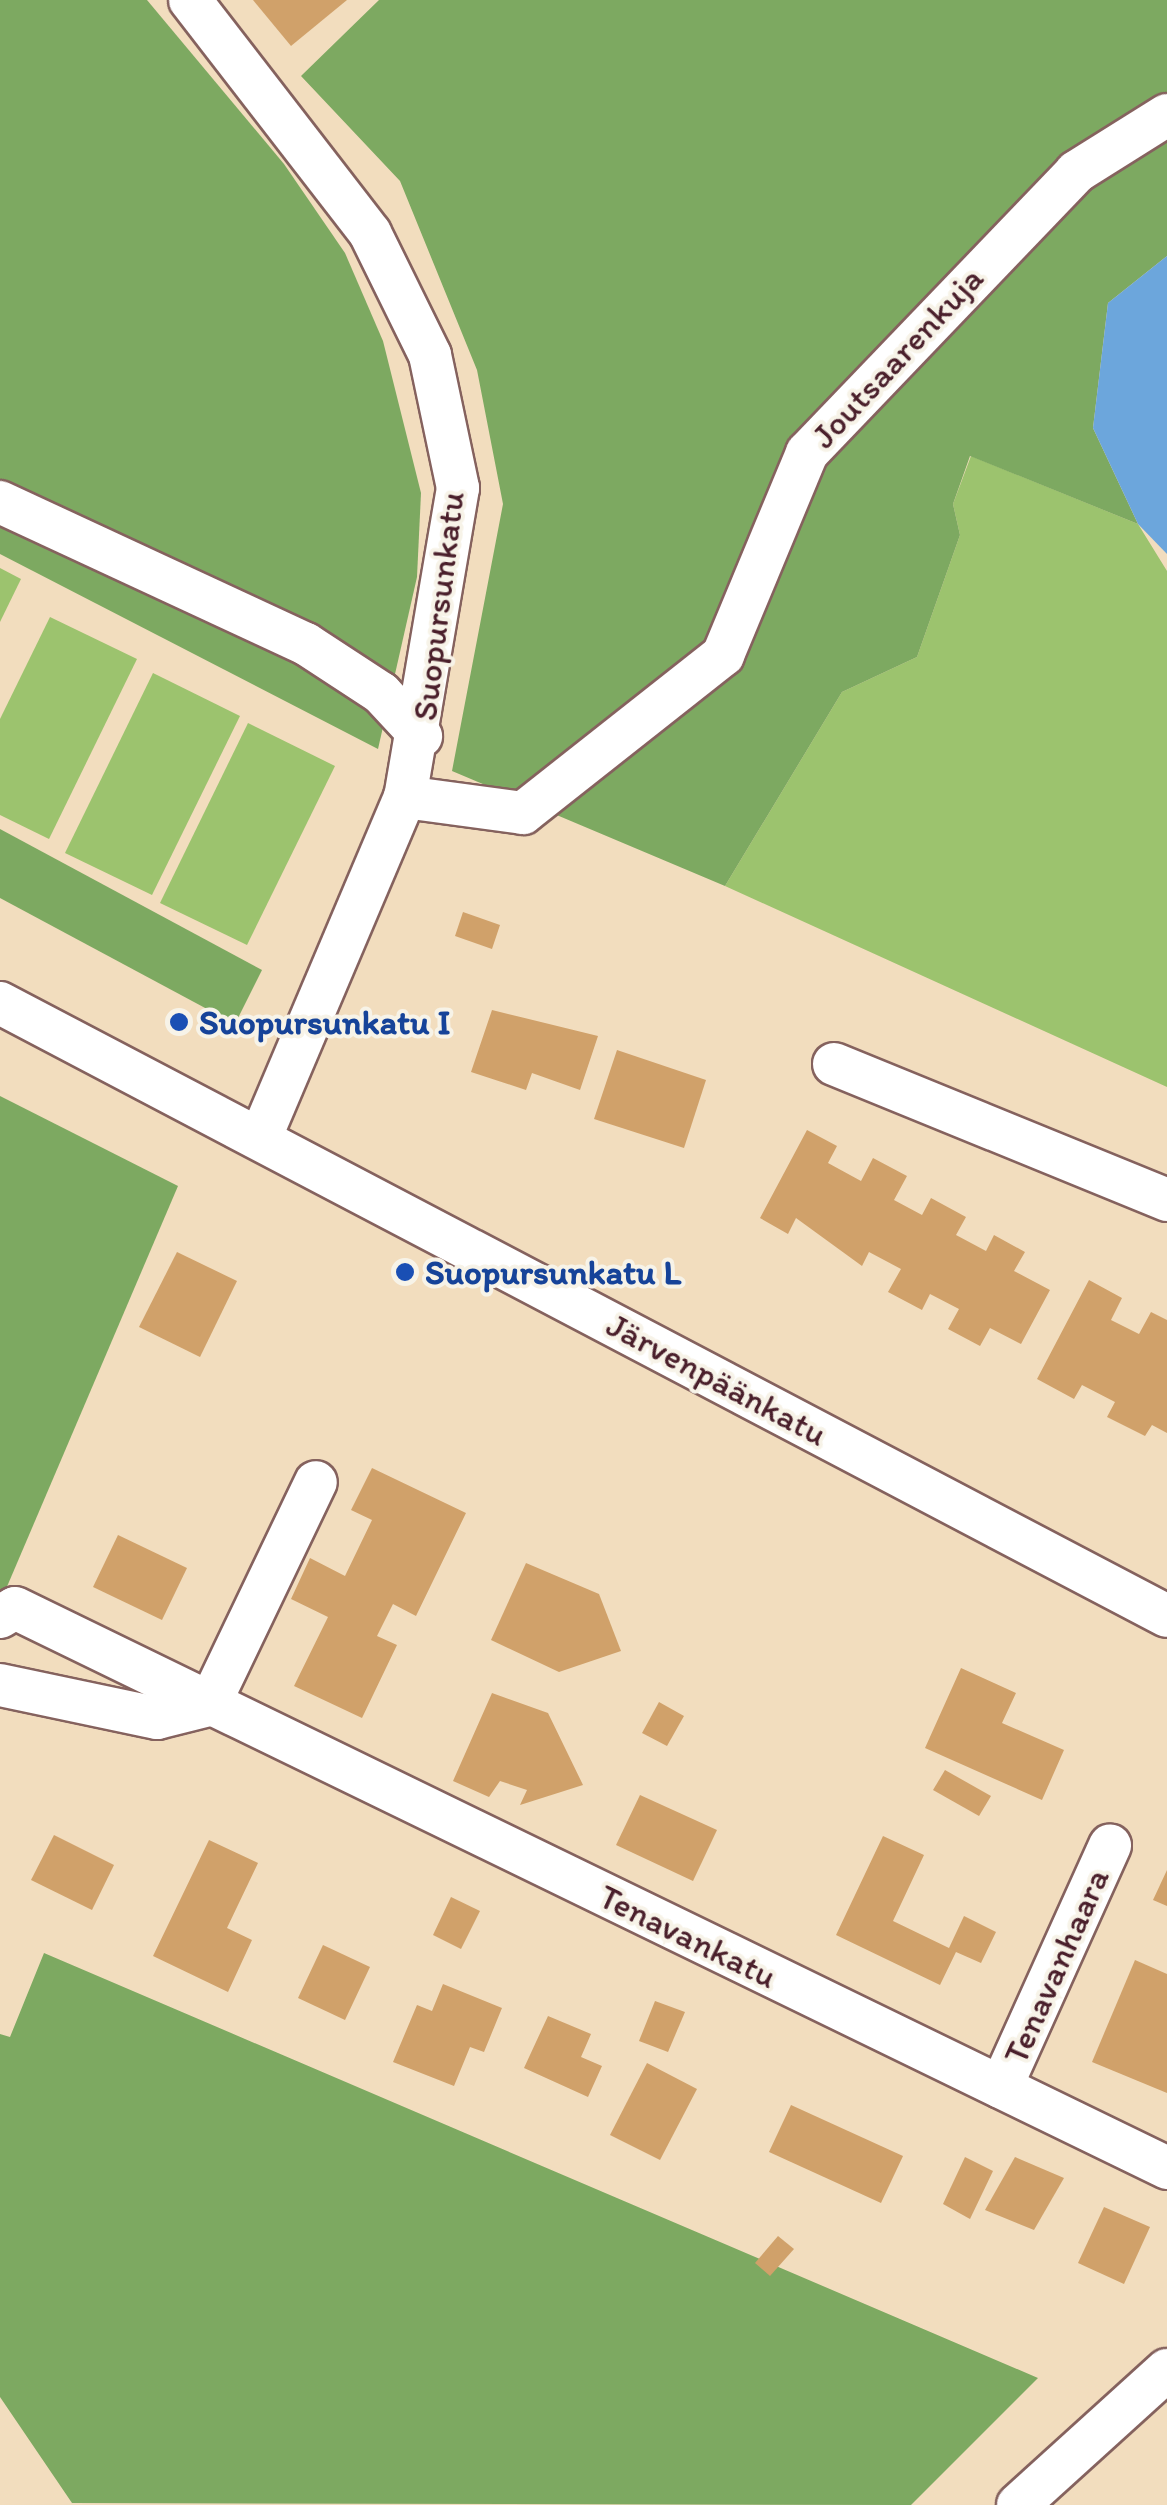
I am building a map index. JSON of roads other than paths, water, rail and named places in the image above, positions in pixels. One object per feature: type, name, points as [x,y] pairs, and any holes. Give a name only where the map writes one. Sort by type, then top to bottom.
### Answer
[{"type":"street","name":"Suopursunkatu","points":[[190,0],[370,233],[430,355],[458,488],[422,736],[406,797],[260,1138]]},
{"type":"street","name":"Joutsaarenkuja","points":[[406,797],[523,813],[723,655],[807,452],[1076,172],[1167,115]]},
{"type":"street","points":[[0,502],[306,644],[382,693],[422,736]]},
{"type":"street","name":"Järvenpäänkatu","points":[[0,1003],[1167,1616]]},
{"type":"street","points":[[834,1064],[1167,1200]]},
{"type":"street","points":[[0,1685],[156,1718],[208,1705],[316,1482]]},
{"type":"street","name":"Tenavankatu","points":[[0,1617],[15,1608],[1167,2168]]},
{"type":"street","name":"Tenavanhaara","points":[[1001,2087],[1110,1846]]},
{"type":"street","points":[[1018,2505],[1167,2370]]},
{"type":"water","points":[[1167,256],[1167,554],[1138,524],[1093,428],[1108,303]]},
{"type":"place","name":"Suopursunkatu I","points":[[179,1022]]},
{"type":"place","name":"Suopursunkatu L","points":[[405,1272]]}]
